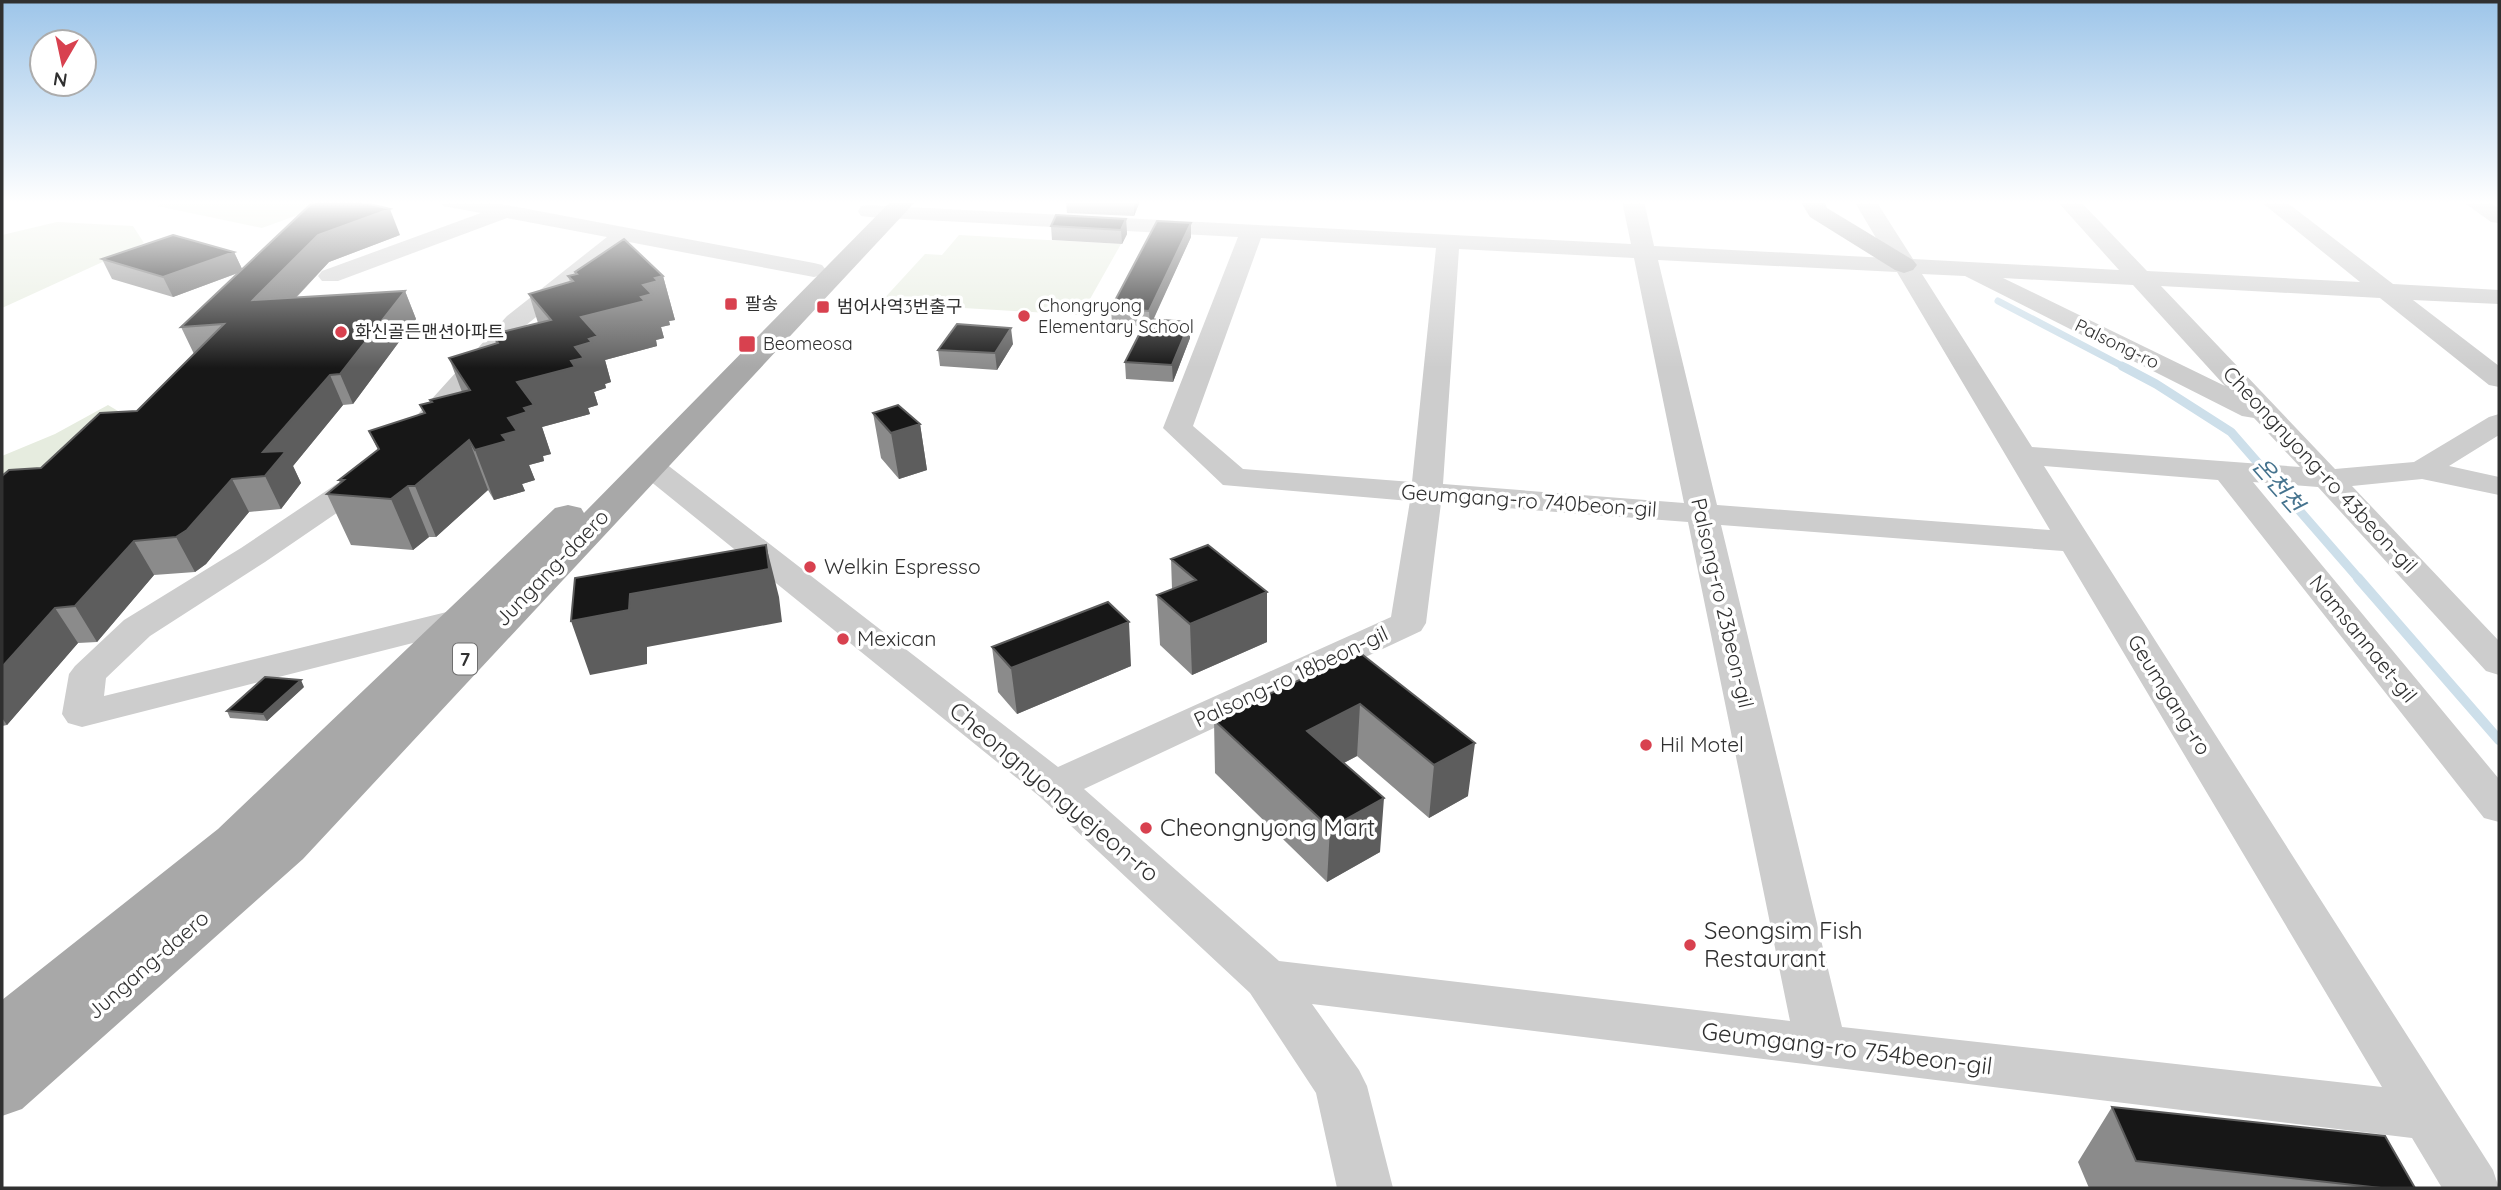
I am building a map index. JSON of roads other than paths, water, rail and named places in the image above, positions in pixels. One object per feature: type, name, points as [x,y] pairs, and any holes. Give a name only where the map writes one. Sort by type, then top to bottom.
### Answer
[{"type":"main road","name":"Jungang-daero","points":[[2,1032],[235,841],[829,257]]},
{"type":"main road","name":"Jungang-daero","points":[[2,1091],[286,846],[650,466],[841,257]]},
{"type":"main road","points":[[1892,257],[1904,264]]},
{"type":"street","points":[[330,276],[382,257]]},
{"type":"street","points":[[463,618],[82,714],[88,674],[137,628],[352,488],[430,420],[516,321],[597,257]]},
{"type":"street","points":[[743,257],[814,270]]},
{"type":"street","name":"Geumgang-ro 740beon-gil","points":[[1242,257],[1178,428],[1234,478],[2075,542]]},
{"type":"street","name":"Palsong-ro 18beon-gil","points":[[1054,786],[1408,623],[1427,493],[1447,257]]},
{"type":"street","name":"Palsong-ro 23beon-gil","points":[[1645,257],[1821,1046]]},
{"type":"street","name":"Palsong-ro","points":[[1755,257],[2499,297]]},
{"type":"street","name":"Geumgang-ro","points":[[1899,257],[2473,1188]]},
{"type":"street","name":"Cheongnyong-ro 43beon-gil","points":[[2120,257],[2271,420],[2315,478],[2499,663]]},
{"type":"street","points":[[2342,257],[2499,379]]},
{"type":"street","name":"Palsong-ro","points":[[1964,268],[2271,420]]},
{"type":"street","points":[[2423,470],[2499,423]]},
{"type":"street","points":[[2021,455],[2315,478],[2423,470],[2499,486]]},
{"type":"street","name":"Cheongnyongyejeon-ro","points":[[650,466],[1054,786],[1267,979],[1341,1086],[1365,1188]]},
{"type":"street","name":"Namsannaet-gil","points":[[2234,472],[2499,807]]},
{"type":"street","name":"Geumgang-ro 754beon-gil","points":[[1267,979],[2428,1115]]},
{"type":"waterway","name":"온천천","points":[[1998,301],[2126,368]]},
{"type":"waterway","name":"온천천","points":[[2122,366],[2156,384],[2231,432],[2359,579]]},
{"type":"waterway","name":"온천천","points":[[2358,578],[2499,740]]},
{"type":"place","name":"팔송","points":[[731,304]]},
{"type":"place","name":"범어사역3번출구","points":[[823,307]]},
{"type":"place","name":"Chongryong Elementary School","points":[[1024,316]]},
{"type":"place","name":"화신골든맨션아파트","points":[[341,332]]},
{"type":"place","name":"Beomeosa","points":[[747,344]]},
{"type":"place","name":"Welkin Espresso","points":[[810,567]]},
{"type":"place","name":"Mexican","points":[[843,639]]},
{"type":"place","name":"Hil Motel","points":[[1646,745]]},
{"type":"place","name":"Cheongnyong Mart","points":[[1146,828]]},
{"type":"place","name":"Seongsim Fish Restaurant","points":[[1690,945]]}]
